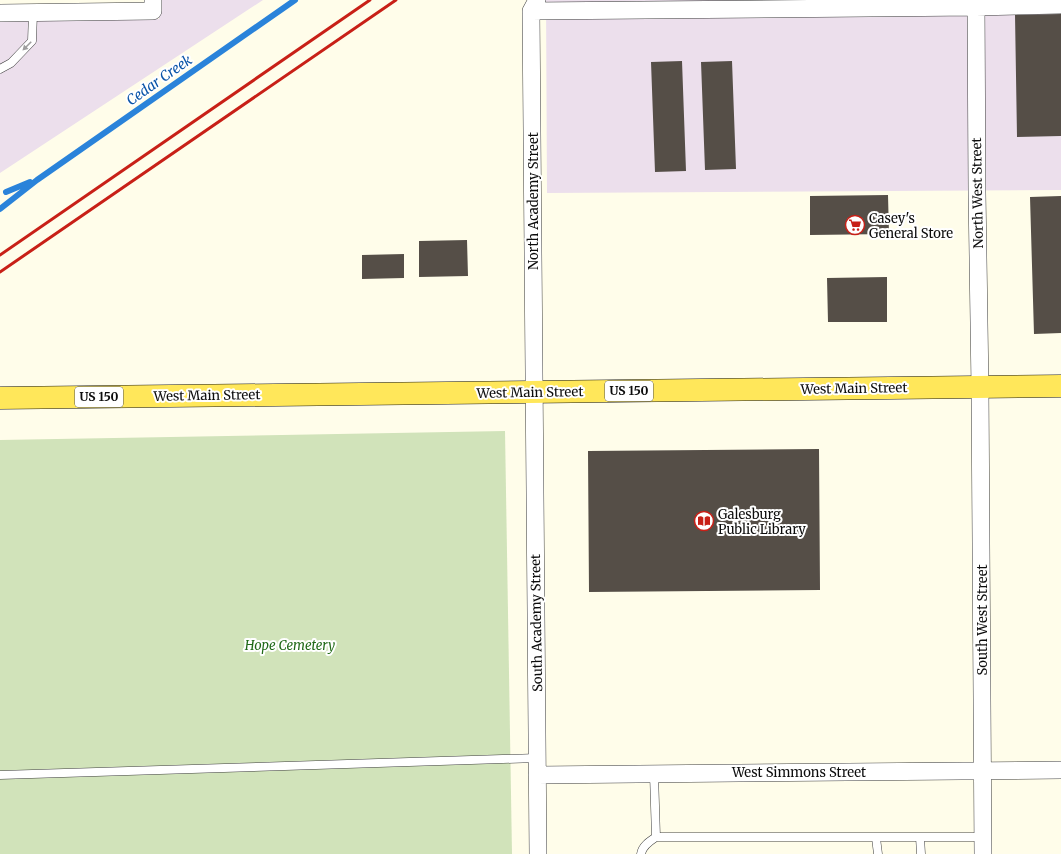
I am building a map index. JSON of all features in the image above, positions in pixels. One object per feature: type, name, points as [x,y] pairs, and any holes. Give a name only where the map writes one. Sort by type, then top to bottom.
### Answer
[{"type":"main road","name":"West Main Street","points":[[0,398],[1061,386]]},
{"type":"street","points":[[530,4],[1061,5]]},
{"type":"street","name":"North Academy Street","points":[[530,4],[534,392]]},
{"type":"street","name":"North West Street","points":[[976,4],[976,184],[980,387]]},
{"type":"street","points":[[0,13],[33,13],[153,5]]},
{"type":"street","name":"South West Street","points":[[980,387],[983,854]]},
{"type":"street","name":"South Academy Street","points":[[534,392],[538,854]]},
{"type":"street","name":"West Simmons Street","points":[[537,775],[1061,770]]},
{"type":"lane","points":[[0,69],[11,63],[32,41],[33,13]]},
{"type":"lane","points":[[0,775],[537,758]]},
{"type":"lane","points":[[654,774],[656,837]]},
{"type":"lane","points":[[641,854],[642,850],[649,842],[656,837],[983,837]]},
{"type":"lane","points":[[876,838],[878,854]]},
{"type":"lane","points":[[920,838],[921,854]]},
{"type":"shaded area","points":[[160,0],[263,0],[0,173],[0,14],[33,13],[159,19]]},
{"type":"shaded area","points":[[546,0],[1061,0],[1061,190],[547,193]]},
{"type":"green space","name":"Hope Cemetery","points":[[505,431],[512,854],[0,854],[0,440]]},
{"type":"building","points":[[1061,14],[1061,136],[1017,137],[1015,15]]},
{"type":"building","points":[[682,61],[686,171],[655,172],[651,62]]},
{"type":"building","points":[[732,61],[736,169],[705,170],[701,62]]},
{"type":"building","points":[[888,195],[889,234],[810,235],[810,196]]},
{"type":"building","points":[[1061,196],[1061,333],[1034,334],[1030,197]]},
{"type":"building","points":[[467,240],[468,276],[419,277],[419,241]]},
{"type":"building","points":[[404,254],[404,278],[362,279],[362,255]]},
{"type":"building","points":[[887,277],[887,322],[828,322],[827,278]]},
{"type":"building","name":"Galesburg Public Library","points":[[819,449],[820,590],[589,592],[588,451]]},
{"type":"waterway","name":"Cedar Creek","points":[[0,209],[37,180],[295,0]]},
{"type":"waterway","name":"Cedar Creek","points":[[6,192],[30,182]]},
{"type":"railway","points":[[0,255],[370,0]]},
{"type":"railway","points":[[0,272],[396,0]]},
{"type":"place","name":"Casey's General Store","points":[[855,225]]},
{"type":"place","name":"Galesburg Public Library","points":[[704,521]]}]
